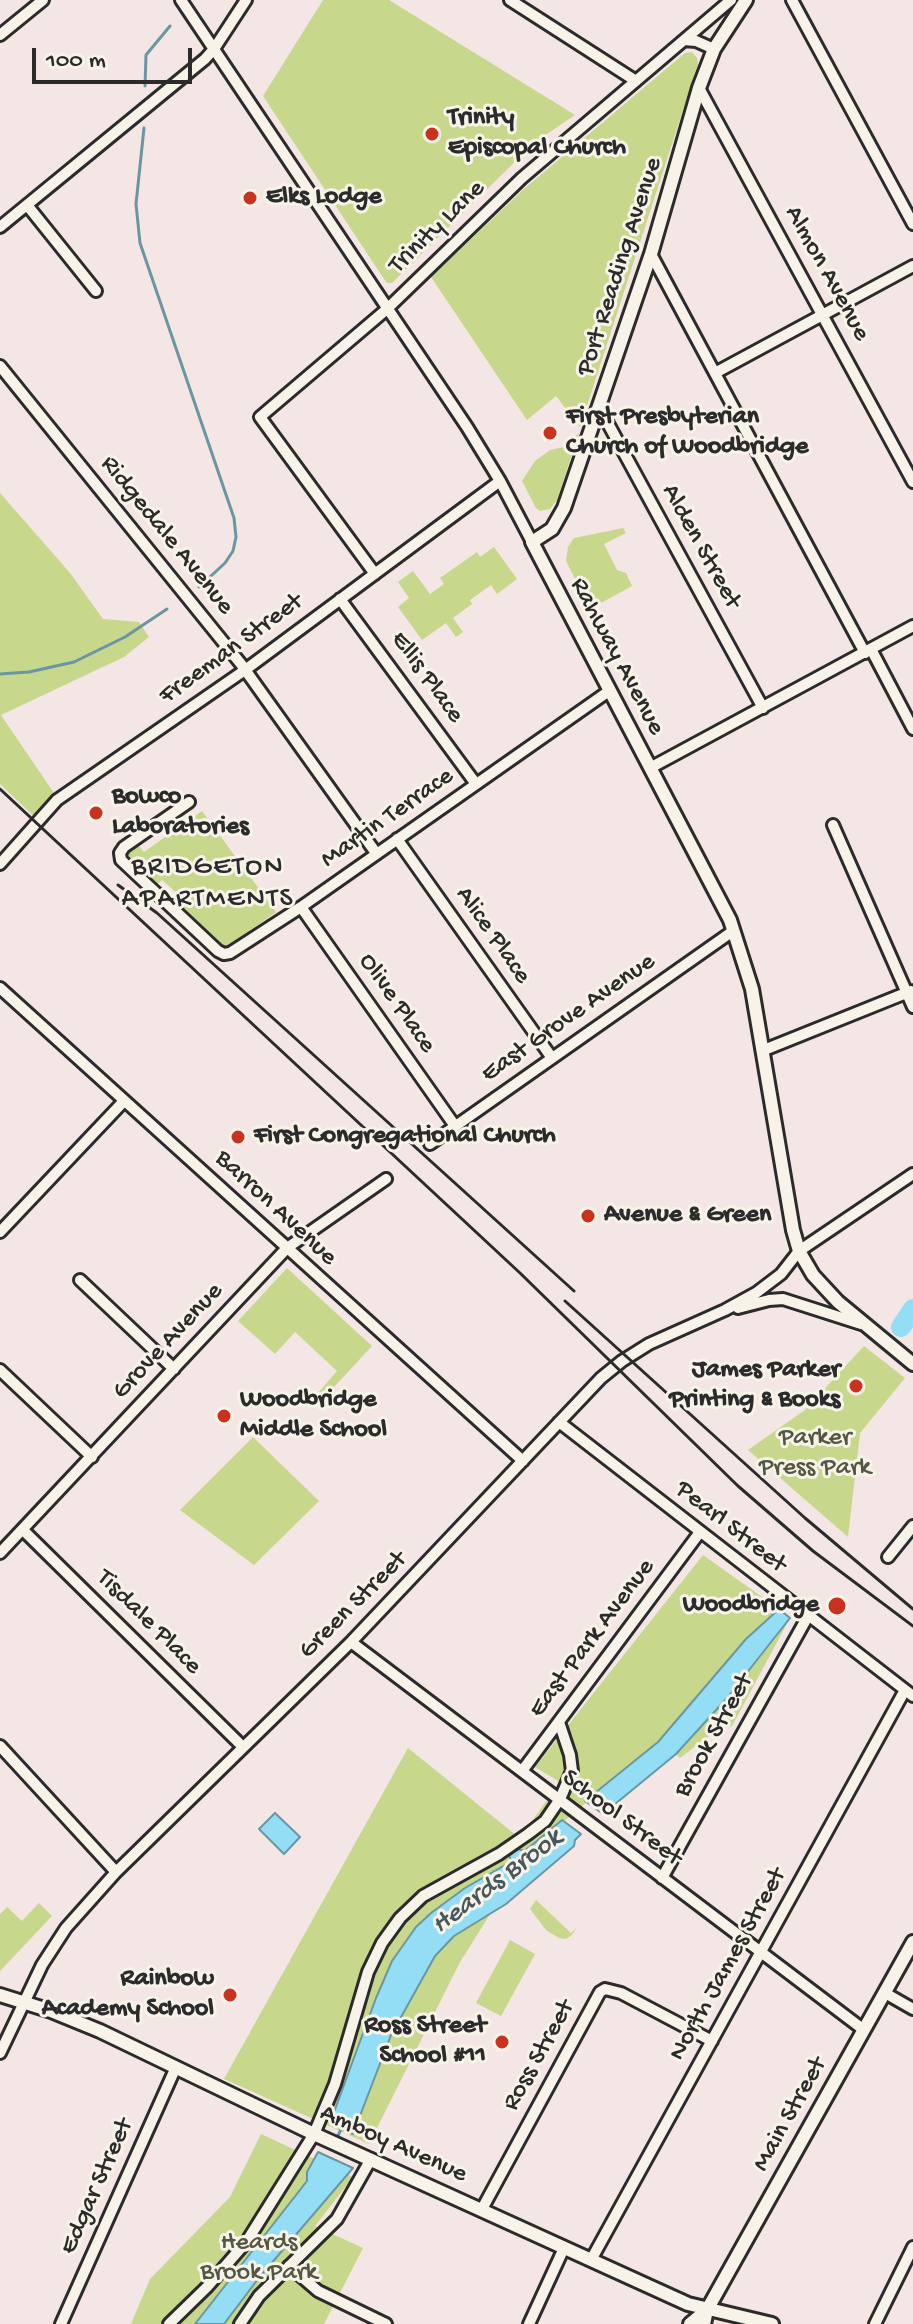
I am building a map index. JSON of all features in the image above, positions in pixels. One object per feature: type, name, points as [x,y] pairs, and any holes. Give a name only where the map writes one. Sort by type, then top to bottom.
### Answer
[{"type":"main road","name":"Port Reading Avenue","points":[[532,542],[552,529],[559,520],[651,254],[699,88],[714,49],[746,0]]},
{"type":"main road","name":"Rahway Avenue","points":[[532,542],[733,931],[752,989],[799,1251],[824,1288],[913,1364]]},
{"type":"main road","name":"Main Street","points":[[704,2324],[707,2310],[913,1942]]},
{"type":"main road","name":"Amboy Avenue","points":[[0,1995],[100,2031],[319,2136],[707,2310],[772,2324]]},
{"type":"main road","name":"Main Street","points":[[690,2324],[707,2310]]},
{"type":"street","points":[[0,35],[43,0]]},
{"type":"street","name":"Rahway Avenue","points":[[181,0],[500,481],[532,542]]},
{"type":"street","points":[[0,227],[214,49],[246,0]]},
{"type":"street","points":[[510,0],[636,81]]},
{"type":"street","name":"Trinity Lane","points":[[375,574],[260,417],[387,309],[522,178],[731,0]]},
{"type":"street","points":[[792,0],[913,224]]},
{"type":"street","points":[[684,40],[696,41],[714,49]]},
{"type":"street","name":"Almon Avenue","points":[[699,88],[913,482]]},
{"type":"street","points":[[27,205],[96,291]]},
{"type":"street","points":[[651,254],[913,729]]},
{"type":"street","points":[[715,373],[913,266]]},
{"type":"street","name":"Ridgedale Avenue","points":[[1,369],[245,670],[376,853]]},
{"type":"street","name":"Alden Street","points":[[599,407],[763,708]]},
{"type":"street","name":"Freeman Street","points":[[0,864],[57,800],[245,670],[500,481]]},
{"type":"street","name":"Ellis Place","points":[[340,599],[476,784]]},
{"type":"street","points":[[650,768],[913,626]]},
{"type":"street","name":"Martin Terrace","points":[[189,802],[124,847],[120,853],[121,860],[224,954],[237,950],[301,907],[609,691]]},
{"type":"street","points":[[833,825],[910,991],[913,1007]]},
{"type":"street","name":"Alice Place","points":[[397,839],[552,1058]]},
{"type":"street","name":"Olive Place","points":[[301,907],[455,1126]]},
{"type":"street","name":"East Grove Avenue","points":[[430,1144],[733,931]]},
{"type":"street","name":"Barron Avenue","points":[[0,988],[523,1461]]},
{"type":"street","points":[[764,1050],[910,991]]},
{"type":"street","points":[[0,1232],[124,1101]]},
{"type":"street","name":"Green Street","points":[[0,2053],[23,2002],[57,1941],[116,1872],[351,1642],[601,1378],[628,1357],[665,1336],[713,1316],[765,1287],[784,1271],[799,1251],[913,1174]]},
{"type":"street","name":"Grove Avenue","points":[[0,1553],[287,1248],[386,1179]]},
{"type":"street","points":[[80,1280],[174,1369]]},
{"type":"street","points":[[713,1316],[762,1301],[783,1299],[865,1325]]},
{"type":"street","points":[[0,1370],[92,1457]]},
{"type":"street","name":"Pearl Street","points":[[559,1422],[909,1693]]},
{"type":"street","points":[[888,1557],[913,1526]]},
{"type":"street","name":"Tisdale Place","points":[[23,1530],[243,1747]]},
{"type":"street","name":"East Park Avenue","points":[[522,1771],[700,1532]]},
{"type":"street","name":"Brook Street","points":[[662,1878],[808,1616]]},
{"type":"street","name":"School Street","points":[[351,1642],[864,2030]]},
{"type":"street","name":"North James Street","points":[[591,2260],[761,1951],[909,1693]]},
{"type":"street","points":[[169,2324],[247,2241],[319,2136],[368,1972],[382,1943],[400,1918],[423,1896],[499,1854],[528,1834],[545,1821],[560,1799],[572,1771],[559,1722]]},
{"type":"street","points":[[0,1746],[116,1872]]},
{"type":"street","name":"Ross Street","points":[[482,2209],[600,1992],[605,1989],[621,1993],[712,2041]]},
{"type":"street","points":[[885,1993],[913,2009]]},
{"type":"street","name":"Edgar Street","points":[[61,2324],[176,2067]]},
{"type":"street","points":[[240,2324],[254,2301],[337,2219],[371,2159]]},
{"type":"street","points":[[875,2324],[913,2247]]},
{"type":"street","points":[[529,2324],[564,2248]]},
{"type":"street","points":[[289,2266],[318,2291],[386,2324]]},
{"type":"green space","points":[[323,0],[389,0],[575,115],[535,142],[392,283],[387,283],[382,276],[263,96]]},
{"type":"green space","points":[[692,52],[698,64],[580,427],[556,396],[527,420],[431,277],[524,189],[685,53]]},
{"type":"green space","points":[[579,433],[557,500],[550,509],[540,511],[522,481],[535,461],[550,450],[564,447]]},
{"type":"green space","points":[[0,493],[70,573],[103,619],[139,622],[149,637],[124,657],[1,715],[60,802],[39,821],[0,784]]},
{"type":"green space","points":[[623,528],[626,533],[604,544],[617,570],[626,573],[632,586],[590,609],[566,561],[568,547],[574,538]]},
{"type":"green space","points":[[494,547],[517,579],[497,594],[491,585],[470,600],[472,604],[453,618],[463,632],[456,637],[446,623],[422,640],[398,607],[409,598],[398,582],[413,571],[430,594],[444,584],[440,578],[477,552],[480,557]]},
{"type":"green space","points":[[202,811],[276,912],[222,948],[181,908],[186,901],[162,880],[155,886],[127,860],[126,853],[138,845],[144,852]]},
{"type":"green space","points":[[287,1268],[372,1346],[323,1399],[317,1394],[337,1371],[295,1332],[275,1354],[238,1321]]},
{"type":"green space","name":"Parker Press Park","points":[[864,1346],[905,1378],[860,1433],[848,1537],[748,1450],[805,1410]]},
{"type":"green space","points":[[253,1437],[319,1501],[254,1565],[180,1510]]},
{"type":"green space","points":[[703,1555],[779,1609],[746,1639],[658,1742],[531,1849],[460,1962],[369,2144],[224,2079],[408,1748],[517,1836],[560,1782],[535,1767]]},
{"type":"green space","points":[[790,1618],[732,1726],[713,1733],[680,1758],[676,1754],[727,1698]]},
{"type":"green space","points":[[536,1900],[571,1933],[577,1927],[572,1935],[566,1939],[559,1938],[546,1930],[530,1909]]},
{"type":"green space","points":[[39,1903],[52,1916],[0,1971],[0,1914],[7,1907],[22,1921]]},
{"type":"green space","points":[[510,1940],[535,1954],[501,2016],[476,2003]]},
{"type":"green space","name":"Heards Brook Park","points":[[261,2134],[353,2177],[315,2226],[363,2248],[324,2324],[248,2324],[236,2319],[234,2324],[131,2324],[150,2279],[230,2197]]},
{"type":"water","points":[[779,1609],[790,1618],[727,1698],[676,1754],[603,1814],[585,1801],[658,1742],[746,1639]]},
{"type":"water","points":[[275,1813],[300,1837],[284,1854],[259,1829]]},
{"type":"water","points":[[562,1820],[581,1834],[574,1846],[506,1904],[454,1936],[435,1956],[391,2035],[353,2134],[330,2123],[392,1961],[416,1927],[465,1888],[512,1861],[509,1856],[518,1849],[524,1851]]},
{"type":"water","points":[[318,2152],[353,2168],[258,2279],[224,2324],[195,2324],[307,2181],[307,2172]]},
{"type":"waterway","points":[[145,86],[146,55],[170,26]]},
{"type":"waterway","points":[[144,128],[136,204],[140,243],[234,518],[236,537],[233,551],[225,563],[199,587]]},
{"type":"waterway","points":[[0,674],[29,672],[74,662],[125,637],[167,609]]},
{"type":"waterway","name":"Heards Brook","points":[[901,1327],[913,1309]]},
{"type":"waterway","name":"Heards Brook","points":[[336,2140],[343,2125]]},
{"type":"railway","points":[[0,789],[520,1273],[738,1486],[813,1551],[913,1626]]},
{"type":"railway","points":[[118,885],[157,913],[574,1291]]},
{"type":"railway","points":[[565,1301],[805,1518],[913,1609]]},
{"type":"place","name":"Trinity Episcopal Church","points":[[432,134]]},
{"type":"place","name":"Elks Lodge","points":[[250,198]]},
{"type":"place","name":"First Presbyterian Church of Woodbridge","points":[[550,433]]},
{"type":"place","name":"Bowco Laboratories","points":[[96,813]]},
{"type":"place","name":"First Congregational Church","points":[[238,1137]]},
{"type":"place","name":"Avenue & Green","points":[[588,1216]]},
{"type":"place","name":"James Parker Printing & Books","points":[[856,1386]]},
{"type":"place","name":"Woodbridge Middle School","points":[[224,1416]]},
{"type":"place","name":"Woodbridge","points":[[837,1606]]},
{"type":"place","name":"Rainbow Academy School","points":[[230,1995]]},
{"type":"place","name":"Ross Street School #11","points":[[502,2042]]},
{"type":"district","name":"BRIDGETON APARTMENTS","points":[[208,885]]}]
